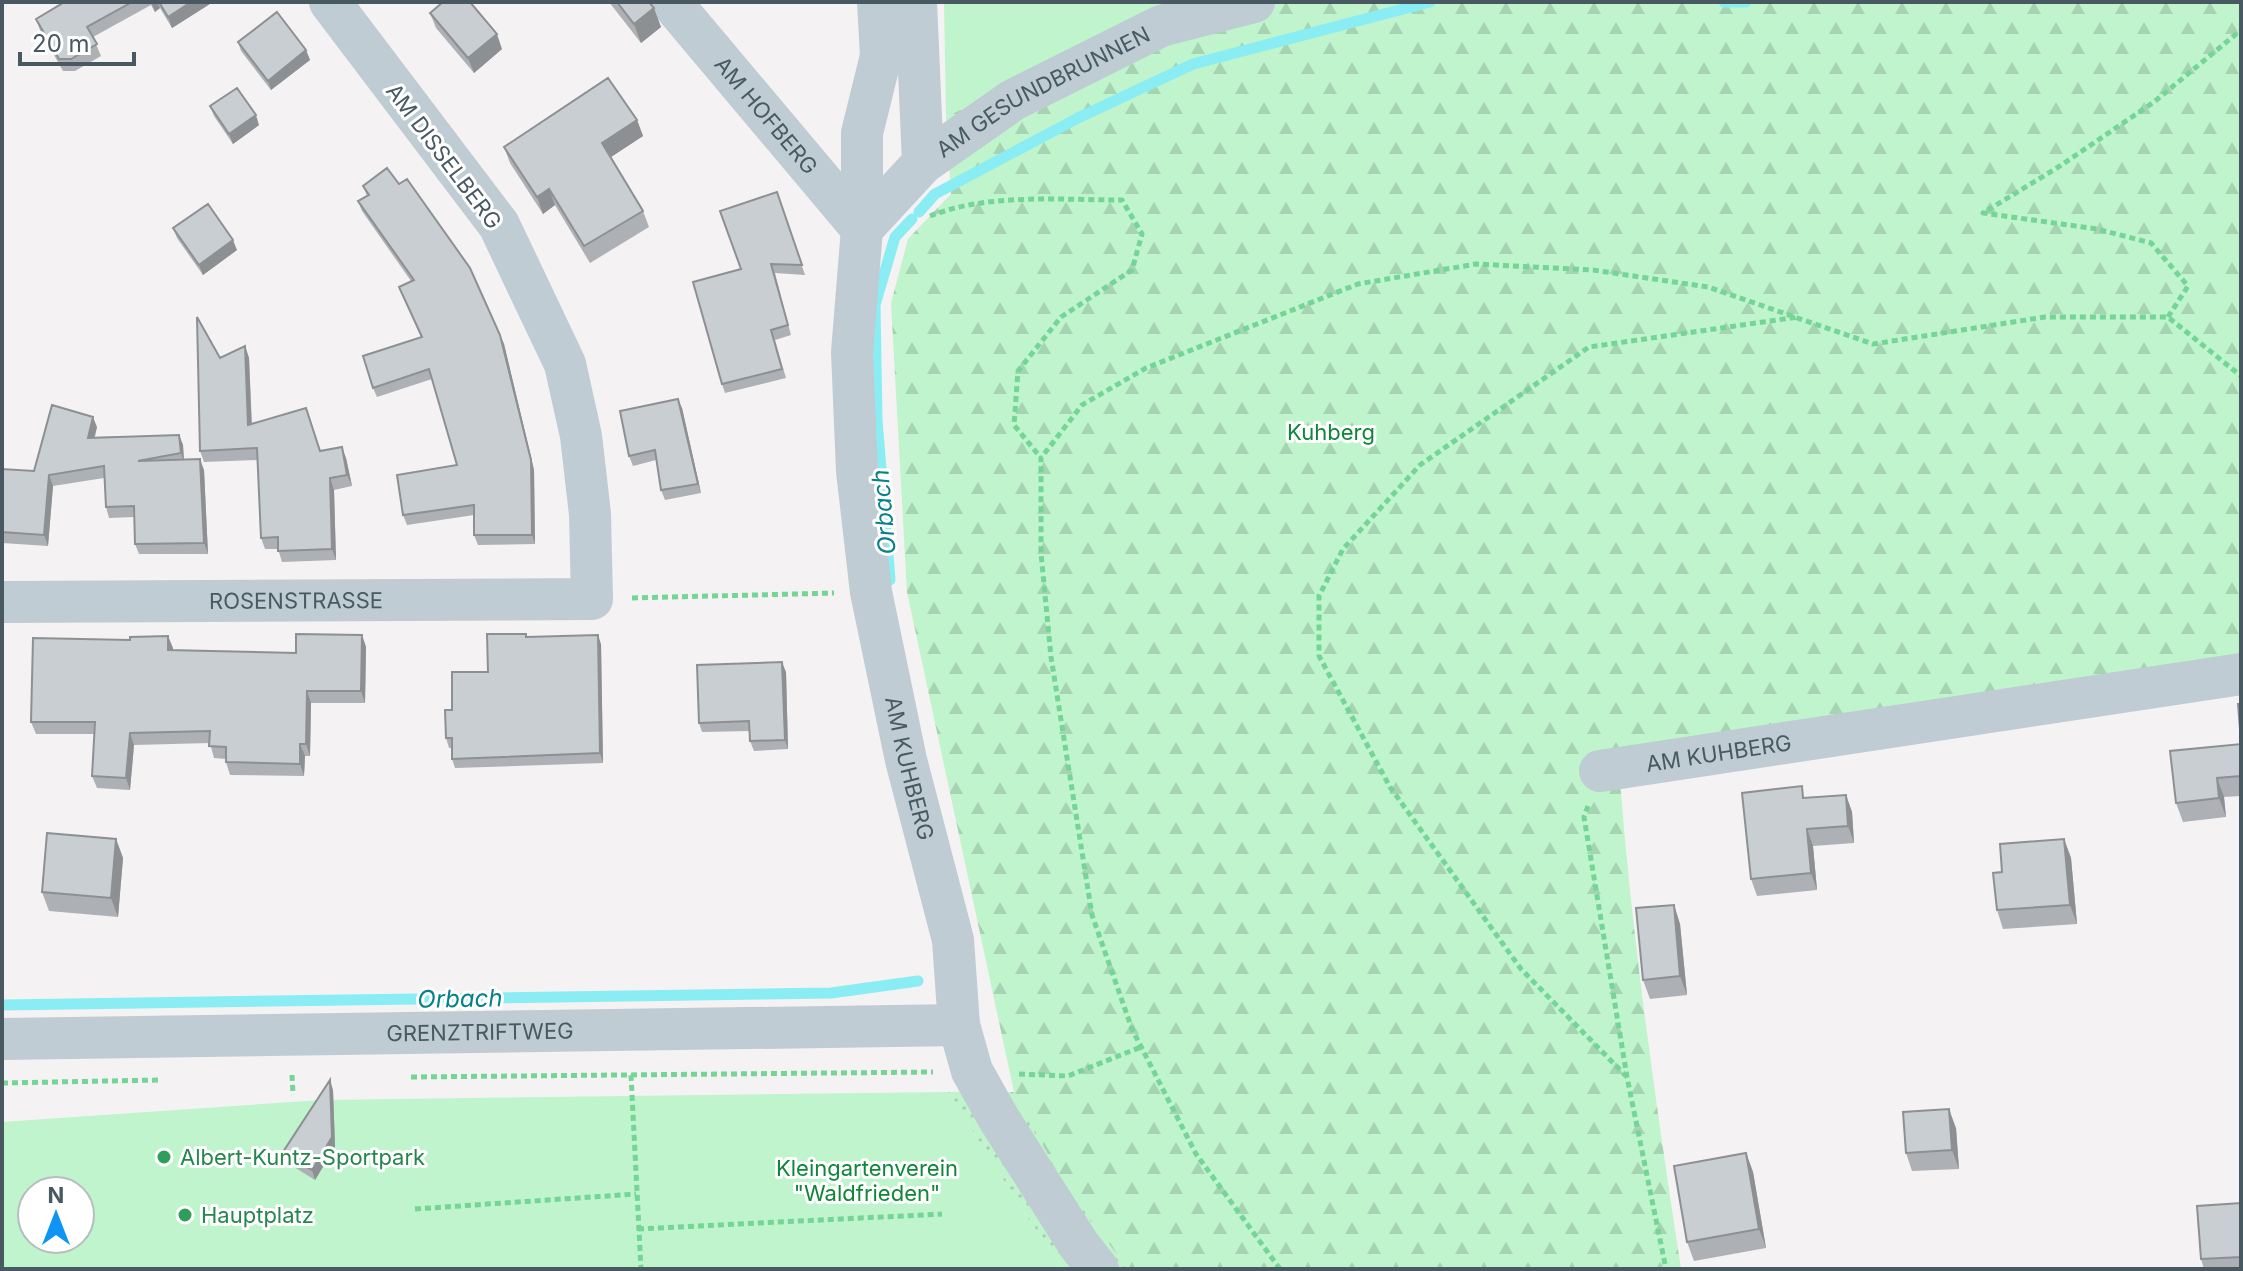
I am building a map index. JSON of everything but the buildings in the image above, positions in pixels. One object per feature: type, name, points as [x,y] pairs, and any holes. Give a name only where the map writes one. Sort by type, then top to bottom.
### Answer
[{"type":"street","name":"AM DISSELBERG","points":[[330,2],[499,225],[565,364],[581,436],[590,514],[592,599]]},
{"type":"street","name":"AM HOFBERG","points":[[671,2],[875,214]]},
{"type":"street","name":"AM KUHBERG","points":[[878,2],[881,56],[862,133],[875,214],[852,352],[857,471],[871,592],[906,760],[953,940],[959,1025],[972,1071],[1079,1245],[1098,1269]]},
{"type":"street","points":[[916,2],[923,163]]},
{"type":"street","name":"AM GESUNDBRUNNEN","points":[[875,214],[923,163],[1013,100],[1157,14],[1254,2]]},
{"type":"street","name":"ROSENSTRASSE","points":[[2,602],[592,599]]},
{"type":"street","name":"AM KUHBERG","points":[[1600,771],[2241,674]]},
{"type":"street","name":"GRENZTRIFTWEG","points":[[2,1039],[959,1025]]},
{"type":"path","points":[[2168,317],[2188,286],[2151,243],[2097,229],[1983,213],[2060,166],[2154,102],[2241,30]]},
{"type":"path","points":[[875,214],[920,220],[954,207],[1021,200],[1122,200],[1142,234],[1132,270],[1061,317],[1018,371],[1014,425],[1041,458]]},
{"type":"path","points":[[1280,1269],[1196,1154],[1132,1029],[1092,915],[1051,657],[1041,553],[1041,458],[1082,405],[1146,368],[1358,284],[1476,264],[1593,270],[1708,287],[1873,344],[2045,317],[2168,317],[2241,376]]},
{"type":"path","points":[[1627,1077],[1521,969],[1390,787],[1319,656],[1319,596],[1343,549],[1420,465],[1589,347],[1799,317]]},
{"type":"path","points":[[592,599],[813,594]]},
{"type":"path","points":[[1600,771],[1584,817],[1627,1077],[1666,1269]]},
{"type":"path","points":[[400,1077],[972,1071],[1068,1076],[1141,1047]]},
{"type":"path","points":[[631,1075],[641,1269]]},
{"type":"path","points":[[277,1078],[308,1078]]},
{"type":"path","points":[[2,1083],[170,1080]]},
{"type":"path","points":[[415,1209],[636,1194]]},
{"type":"path","points":[[638,1229],[942,1214]]},
{"type":"green space","points":[[944,2],[1171,2],[946,117]]},
{"type":"green space","name":"Kuhberg","points":[[1171,2],[2241,2],[2241,659],[1618,753],[1636,947],[1681,1269],[1128,1269],[1064,1184],[1014,1092],[907,592],[891,303],[908,239],[951,194],[946,117]]},
{"type":"green space","points":[[948,1092],[1014,1092],[1065,1184],[1128,1269],[1065,1269],[1026,1216]]},
{"type":"green space","name":"Kleingartenverein \"Waldfrieden\"","points":[[948,1092],[1026,1216],[1065,1269],[2,1269],[2,1122],[321,1100]]},
{"type":"waterway","name":"Orbach","points":[[919,212],[935,194],[1078,118],[1193,64],[1430,2]]},
{"type":"waterway","name":"Orbach","points":[[1724,2],[1746,2]]},
{"type":"waterway","name":"Orbach","points":[[890,580],[877,420],[875,305],[895,237],[912,219]]},
{"type":"waterway","name":"Orbach","points":[[2,1005],[831,993],[918,981]]},
{"type":"place","name":"Albert-Kuntz-Sportpark","points":[[164,1157]]},
{"type":"place","name":"Hauptplatz","points":[[185,1215]]}]
